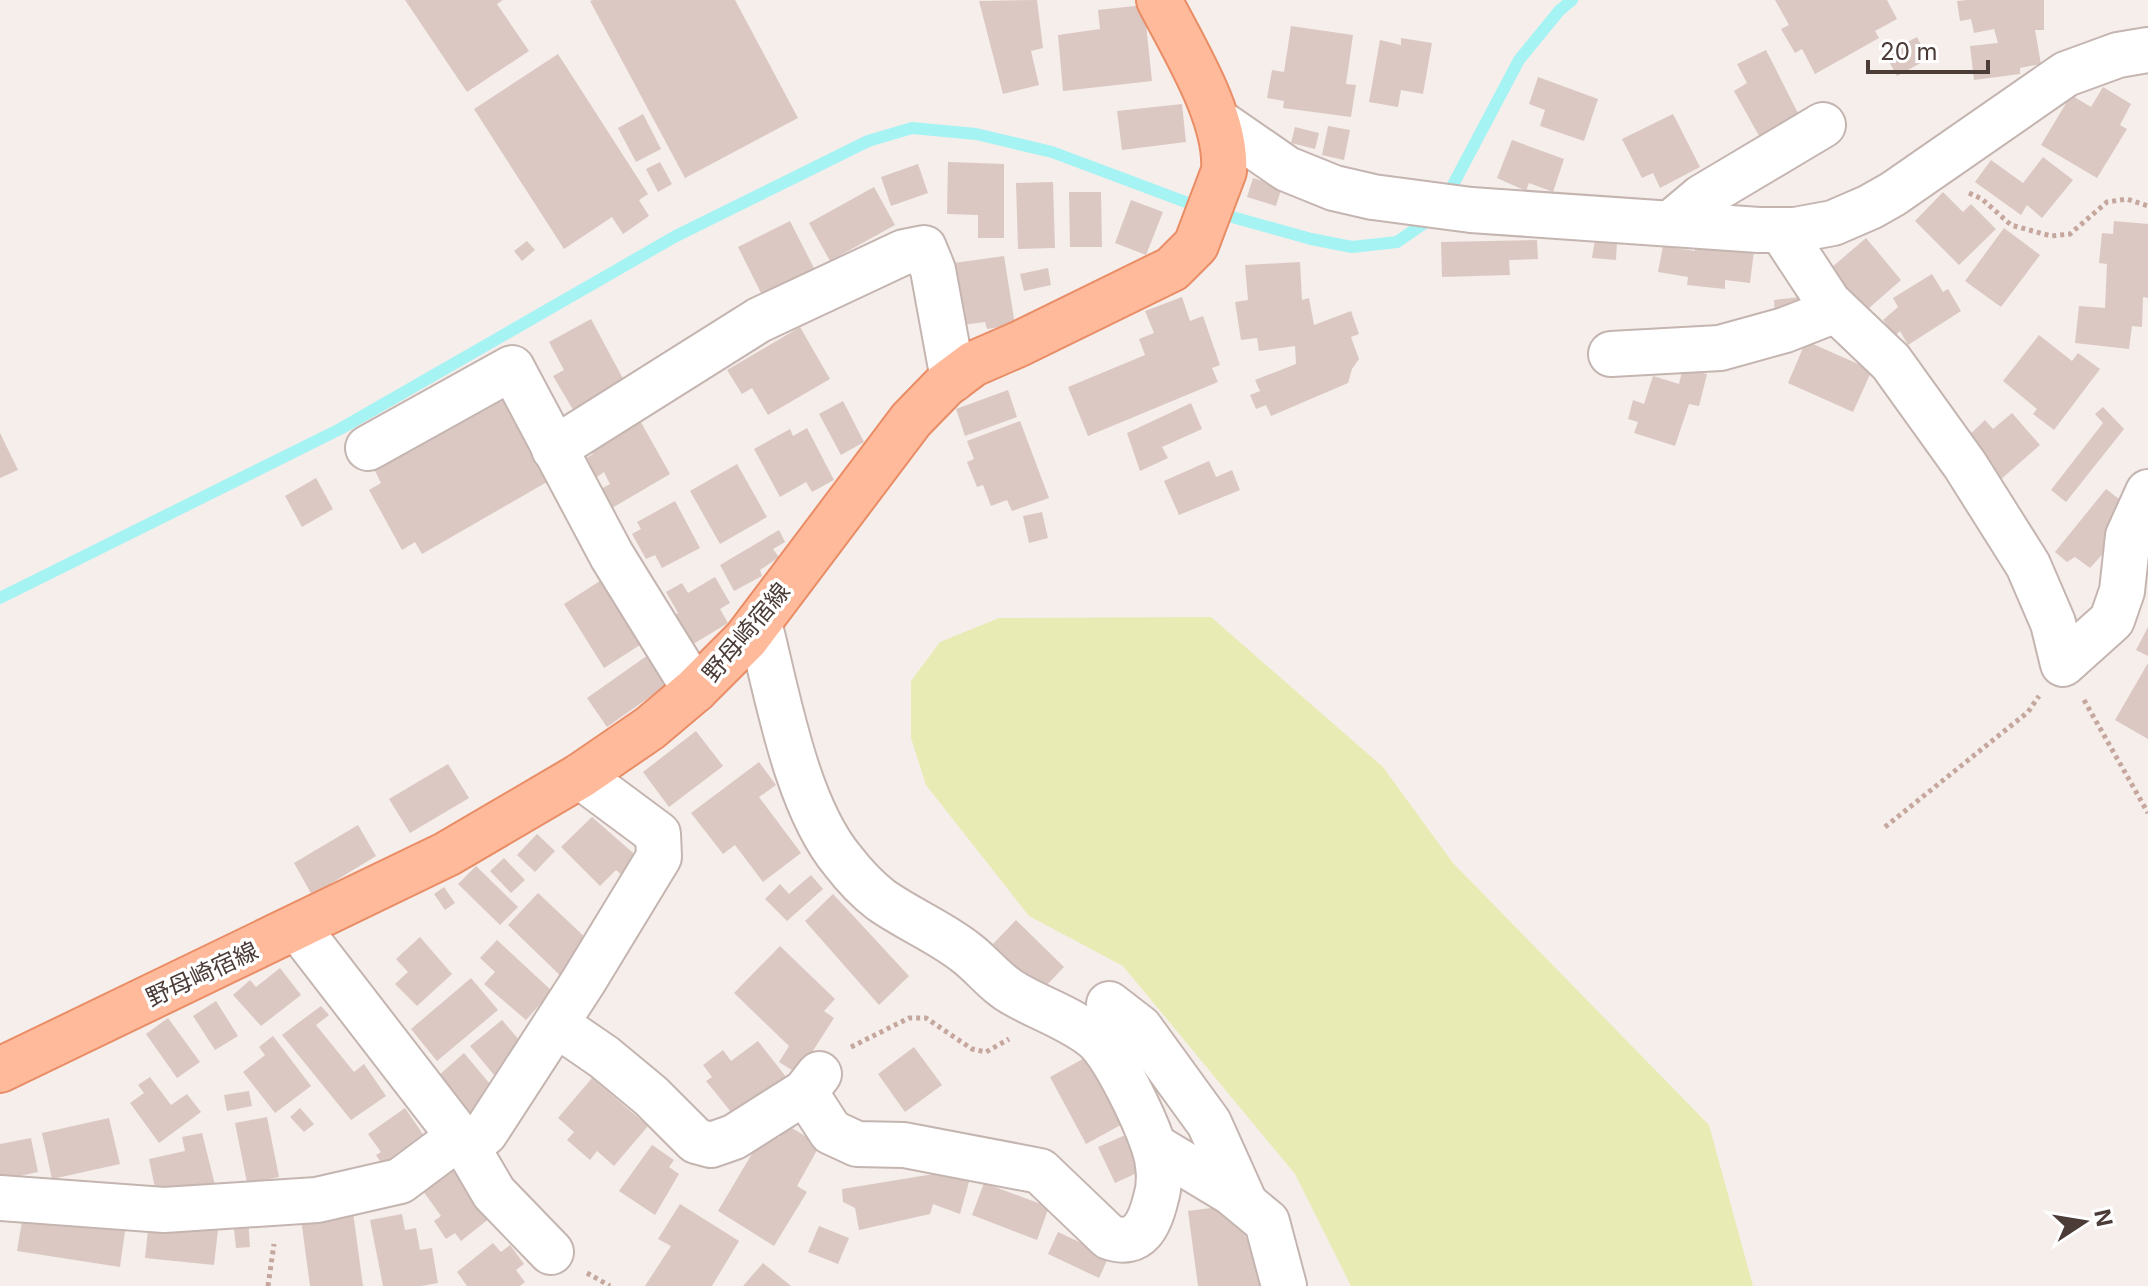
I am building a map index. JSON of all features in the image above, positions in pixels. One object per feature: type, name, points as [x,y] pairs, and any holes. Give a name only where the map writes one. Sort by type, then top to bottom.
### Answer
[{"type":"main road","name":"野母崎宿線","points":[[0,1070],[447,854],[580,776],[650,728],[695,690],[746,639],[911,420],[953,379],[973,364],[1172,269],[1196,245],[1224,171],[1225,158],[1219,122],[1159,0]]},
{"type":"street","points":[[1219,122],[1287,169],[1334,188],[1373,197],[1471,210],[1781,230],[1833,223],[1893,194],[2066,74],[2118,55],[2148,50]]},
{"type":"street","points":[[1671,223],[1702,197],[1823,125]]},
{"type":"street","points":[[1781,230],[1836,310],[1891,362],[1965,465],[2028,565],[2053,623],[2063,664],[2112,620],[2122,591],[2128,536],[2148,492]]},
{"type":"street","points":[[554,449],[759,320],[904,252],[924,248],[933,270],[953,379]]},
{"type":"street","points":[[1611,354],[1720,348],[1785,330],[1836,310]]},
{"type":"street","points":[[368,448],[512,368],[612,556],[695,690]]},
{"type":"street","points":[[556,1024],[651,1096],[696,1141],[711,1145],[734,1137],[812,1083],[831,1132],[857,1144],[904,1145],[1040,1171],[1109,1237],[1118,1240],[1141,1233],[1148,1225],[1159,1179],[1154,1146],[1115,1065],[1096,1039],[1011,993],[966,951],[880,899],[842,860],[818,821],[800,773],[759,622]]},
{"type":"street","points":[[0,1198],[164,1210],[317,1200],[400,1181],[463,1142],[485,1133],[659,857],[658,834],[580,776]]},
{"type":"street","points":[[298,928],[463,1142],[494,1193],[551,1252]]},
{"type":"street","points":[[1109,1004],[1140,1028],[1209,1123],[1245,1203]]},
{"type":"street","points":[[1154,1146],[1232,1193],[1267,1222],[1284,1286]]},
{"type":"path","points":[[1924,172],[1982,199],[2011,225],[2051,236],[2070,234],[2107,202],[2127,199],[2148,206]]},
{"type":"path","points":[[1885,827],[2028,712],[2063,664],[2148,813]]},
{"type":"path","points":[[812,1083],[833,1058],[909,1018],[926,1018],[972,1049],[986,1052],[1051,1013]]},
{"type":"green space","points":[[1211,617],[1383,767],[1453,863],[1709,1125],[1753,1286],[1351,1286],[1295,1174],[1123,966],[1029,916],[926,785],[911,738],[911,681],[940,642],[999,618]]},
{"type":"building","points":[[405,0],[503,0],[497,4],[529,51],[467,92]]},
{"type":"building","points":[[735,0],[798,118],[685,178],[590,1]]},
{"type":"building","points":[[1037,0],[1043,48],[1031,51],[1039,85],[1003,94],[979,1]]},
{"type":"building","points":[[1775,0],[1887,0],[1897,19],[1875,31],[1879,38],[1815,74],[1802,49],[1795,53],[1781,29],[1789,25]]},
{"type":"building","points":[[2044,0],[2044,30],[2035,30],[2041,64],[2020,68],[2020,74],[1974,80],[1970,46],[1998,43],[1994,29],[1974,33],[1971,19],[1960,21],[1957,1]]},
{"type":"building","points":[[1144,5],[1152,81],[1063,91],[1058,35],[1100,29],[1098,10]]},
{"type":"building","points":[[1291,26],[1353,35],[1346,84],[1356,85],[1351,117],[1283,108],[1284,101],[1267,98],[1272,70],[1284,72]]},
{"type":"building","points":[[1917,37],[1928,59],[1897,76],[1885,54]]},
{"type":"building","points":[[1401,38],[1432,43],[1423,94],[1401,90],[1398,107],[1369,102],[1380,40],[1401,45]]},
{"type":"building","points":[[1766,50],[1802,121],[1763,143],[1734,91],[1747,83],[1737,64]]},
{"type":"building","points":[[558,54],[648,194],[639,200],[649,216],[623,234],[612,217],[564,249],[474,109]]},
{"type":"building","points":[[1538,77],[1598,99],[1584,141],[1540,126],[1545,110],[1529,104]]},
{"type":"building","points":[[2103,87],[2131,104],[2120,125],[2127,129],[2097,178],[2041,145],[2071,95],[2091,107]]},
{"type":"building","points":[[1182,104],[1186,142],[1122,150],[1117,111]]},
{"type":"building","points":[[643,114],[661,149],[636,162],[618,128]]},
{"type":"building","points":[[1673,114],[1700,167],[1660,188],[1653,173],[1642,178],[1622,139]]},
{"type":"building","points":[[1328,126],[1350,130],[1344,160],[1322,155]]},
{"type":"building","points":[[1295,127],[1319,133],[1315,149],[1291,143]]},
{"type":"building","points":[[1512,140],[1564,159],[1553,192],[1529,183],[1526,191],[1497,178]]},
{"type":"building","points":[[2043,157],[2073,180],[2042,218],[2027,205],[2021,215],[1975,182],[1991,160],[2023,183]]},
{"type":"building","points":[[660,162],[672,184],[658,192],[646,169]]},
{"type":"building","points":[[948,162],[1004,164],[1004,238],[978,238],[978,215],[947,214]]},
{"type":"building","points":[[918,164],[928,193],[891,206],[881,177]]},
{"type":"building","points":[[1253,178],[1282,187],[1276,206],[1247,197]]},
{"type":"building","points":[[1053,182],[1055,248],[1018,249],[1016,183]]},
{"type":"building","points":[[874,187],[895,225],[830,261],[809,223]]},
{"type":"building","points":[[1069,192],[1101,192],[1102,247],[1070,247]]},
{"type":"building","points":[[1943,192],[1963,212],[1971,204],[1996,229],[1959,265],[1915,221]]},
{"type":"building","points":[[1131,200],[1163,212],[1146,255],[1115,243]]},
{"type":"building","points":[[790,221],[814,268],[762,295],[738,247]]},
{"type":"building","points":[[2114,221],[2148,224],[2148,298],[2143,297],[2142,327],[2132,326],[2129,349],[2075,343],[2079,306],[2105,308],[2107,264],[2099,263],[2102,233],[2113,234]]},
{"type":"building","points":[[2004,228],[2040,255],[2001,307],[1965,281]]},
{"type":"building","points":[[1866,238],[1901,280],[1860,316],[1824,274]]},
{"type":"building","points":[[1537,240],[1538,259],[1509,260],[1510,275],[1442,277],[1441,242]]},
{"type":"building","points":[[1595,240],[1617,242],[1616,260],[1592,258]]},
{"type":"building","points":[[527,241],[535,250],[522,261],[514,251]]},
{"type":"building","points":[[1695,244],[1754,251],[1750,283],[1725,280],[1725,289],[1687,285],[1688,277],[1658,272],[1663,246],[1695,251]]},
{"type":"building","points":[[1004,256],[1015,325],[987,329],[985,322],[963,325],[954,263]]},
{"type":"building","points":[[1300,262],[1302,300],[1309,298],[1314,325],[1351,311],[1359,334],[1351,337],[1359,359],[1348,383],[1271,416],[1266,405],[1256,409],[1250,395],[1260,391],[1255,380],[1296,364],[1295,346],[1259,351],[1257,338],[1241,340],[1235,302],[1248,300],[1245,265]]},
{"type":"building","points":[[1048,268],[1051,285],[1024,291],[1020,274]]},
{"type":"building","points":[[1932,274],[1943,292],[1948,289],[1961,311],[1908,345],[1900,331],[1895,336],[1883,320],[1898,307],[1893,298]]},
{"type":"building","points":[[1182,297],[1190,321],[1203,316],[1220,365],[1212,368],[1218,382],[1088,436],[1068,387],[1145,355],[1139,339],[1154,333],[1145,311]]},
{"type":"building","points":[[1800,297],[1803,314],[1775,317],[1774,300]]},
{"type":"building","points":[[591,319],[628,388],[578,418],[553,376],[564,370],[549,342]]},
{"type":"building","points":[[800,327],[830,379],[768,415],[752,388],[742,394],[727,370]]},
{"type":"building","points":[[2039,335],[2072,361],[2078,353],[2100,369],[2054,430],[2033,414],[2037,409],[2003,381]]},
{"type":"building","points":[[1806,341],[1872,370],[1853,412],[1788,383]]},
{"type":"building","points":[[1683,368],[1707,374],[1699,406],[1689,404],[1675,446],[1634,433],[1638,422],[1628,419],[1633,400],[1644,404],[1653,376],[1679,384]]},
{"type":"building","points":[[502,390],[552,479],[422,554],[415,542],[402,550],[369,490],[381,483],[372,465]]},
{"type":"building","points":[[1008,390],[1017,417],[965,436],[956,409]]},
{"type":"building","points":[[843,401],[864,442],[841,455],[819,414]]},
{"type":"building","points":[[1191,403],[1202,429],[1162,447],[1168,458],[1140,471],[1127,433]]},
{"type":"building","points":[[2103,407],[2124,429],[2066,502],[2051,490],[2103,423],[2095,414]]},
{"type":"building","points":[[2012,413],[2040,445],[1999,481],[1964,440],[1985,420],[1993,429]]},
{"type":"building","points":[[638,417],[670,474],[612,508],[601,489],[610,484],[604,472],[594,479],[583,460],[593,454],[588,446]]},
{"type":"building","points":[[1020,421],[1049,498],[1012,511],[1007,500],[991,506],[983,485],[977,487],[967,462],[974,459],[967,441]]},
{"type":"building","points":[[807,428],[834,480],[812,492],[806,482],[780,497],[754,449],[790,429],[793,436]]},
{"type":"building","points":[[0,433],[18,470],[0,478]]},
{"type":"building","points":[[1209,461],[1216,477],[1232,470],[1240,490],[1179,515],[1164,481]]},
{"type":"building","points":[[737,464],[767,517],[720,544],[690,491]]},
{"type":"building","points":[[316,478],[333,509],[302,527],[285,496]]},
{"type":"building","points":[[2106,489],[2127,505],[2107,528],[2117,538],[2090,568],[2075,557],[2067,562],[2055,552]]},
{"type":"building","points":[[675,501],[700,548],[662,568],[655,555],[646,559],[632,534],[641,529],[637,522]]},
{"type":"building","points":[[1042,512],[1048,538],[1029,543],[1023,516]]},
{"type":"building","points":[[779,530],[785,542],[773,549],[779,557],[760,570],[762,576],[734,591],[720,565]]},
{"type":"building","points":[[715,577],[730,603],[720,609],[728,623],[690,646],[673,616],[678,613],[666,592],[682,583],[688,593]]},
{"type":"building","points":[[600,581],[640,645],[604,668],[564,604]]},
{"type":"building","points":[[2148,627],[2148,656],[2136,650]]},
{"type":"building","points":[[648,655],[668,684],[607,727],[587,698]]},
{"type":"building","points":[[2148,663],[2148,739],[2115,720]]},
{"type":"building","points":[[696,731],[723,766],[669,807],[643,772]]},
{"type":"building","points":[[759,762],[776,785],[759,797],[801,853],[763,882],[735,845],[723,854],[691,813]]},
{"type":"building","points":[[448,764],[469,798],[410,833],[389,799]]},
{"type":"building","points":[[592,817],[640,859],[624,877],[616,870],[600,886],[561,847]]},
{"type":"building","points":[[358,825],[376,856],[312,895],[294,863]]},
{"type":"building","points":[[537,834],[555,851],[535,872],[517,855]]},
{"type":"building","points":[[504,858],[525,880],[511,893],[490,871]]},
{"type":"building","points":[[476,866],[518,907],[500,925],[458,884]]},
{"type":"building","points":[[811,875],[823,889],[787,921],[765,899],[780,884],[789,894]]},
{"type":"building","points":[[444,887],[455,903],[445,910],[434,894]]},
{"type":"building","points":[[538,893],[588,940],[573,956],[583,966],[568,983],[508,925]]},
{"type":"building","points":[[833,894],[909,976],[879,1005],[805,921]]},
{"type":"building","points":[[1016,920],[1064,967],[1041,991],[993,944]]},
{"type":"building","points":[[420,937],[452,974],[417,1006],[395,984],[408,972],[396,959]]},
{"type":"building","points":[[497,940],[552,991],[526,1020],[484,984],[495,972],[480,958]]},
{"type":"building","points":[[780,946],[835,999],[824,1011],[834,1018],[798,1074],[779,1062],[789,1046],[734,993]]},
{"type":"building","points":[[280,968],[301,995],[261,1026],[233,995],[250,980],[256,987]]},
{"type":"building","points":[[471,978],[498,1010],[437,1061],[411,1029]]},
{"type":"building","points":[[216,1001],[238,1036],[215,1050],[193,1016]]},
{"type":"building","points":[[321,1006],[329,1015],[316,1025],[354,1072],[364,1064],[386,1096],[351,1120],[282,1035]]},
{"type":"building","points":[[168,1018],[200,1062],[177,1078],[146,1034]]},
{"type":"building","points":[[502,1020],[526,1048],[494,1075],[470,1046]]},
{"type":"building","points":[[273,1036],[311,1086],[275,1113],[243,1072],[265,1055],[259,1047]]},
{"type":"building","points":[[758,1041],[790,1082],[739,1122],[706,1081],[712,1077],[703,1065],[723,1050],[731,1061]]},
{"type":"building","points":[[914,1047],[942,1085],[905,1112],[878,1074]]},
{"type":"building","points":[[464,1053],[495,1090],[468,1114],[437,1077]]},
{"type":"building","points":[[1090,1055],[1126,1122],[1086,1144],[1050,1077]]},
{"type":"building","points":[[150,1077],[171,1105],[187,1094],[201,1112],[159,1143],[130,1103],[144,1093],[138,1085]]},
{"type":"building","points":[[592,1078],[648,1126],[614,1166],[597,1151],[590,1160],[567,1140],[574,1132],[558,1118]]},
{"type":"building","points":[[249,1091],[252,1106],[227,1111],[224,1095]]},
{"type":"building","points":[[300,1108],[314,1124],[304,1132],[290,1117]]},
{"type":"building","points":[[405,1108],[427,1140],[386,1170],[376,1155],[381,1152],[368,1134]]},
{"type":"building","points":[[267,1117],[279,1177],[247,1183],[235,1123]]},
{"type":"building","points":[[109,1118],[120,1164],[52,1179],[42,1133]]},
{"type":"building","points":[[787,1125],[820,1145],[797,1186],[807,1192],[774,1246],[718,1211],[766,1130],[779,1138]]},
{"type":"building","points":[[202,1133],[215,1185],[157,1198],[149,1159],[185,1151],[182,1137]]},
{"type":"building","points":[[1130,1133],[1139,1172],[1115,1183],[1098,1147]]},
{"type":"building","points":[[31,1138],[38,1172],[0,1180],[0,1144]]},
{"type":"building","points":[[652,1145],[674,1160],[669,1167],[679,1174],[655,1215],[619,1191]]},
{"type":"building","points":[[452,1168],[490,1218],[461,1241],[455,1233],[446,1239],[434,1221],[441,1216],[423,1191]]},
{"type":"building","points":[[946,1172],[969,1182],[960,1214],[933,1204],[930,1214],[859,1230],[855,1208],[843,1202],[842,1189]]},
{"type":"building","points":[[984,1183],[1049,1207],[1037,1240],[972,1215]]},
{"type":"building","points":[[680,1204],[739,1241],[712,1286],[645,1286],[671,1246],[658,1239]]},
{"type":"building","points":[[1226,1206],[1228,1220],[1243,1218],[1246,1238],[1260,1236],[1266,1286],[1198,1286],[1188,1211]]},
{"type":"building","points":[[353,1212],[363,1286],[310,1286],[301,1219]]},
{"type":"building","points":[[402,1214],[405,1230],[416,1228],[420,1250],[432,1248],[438,1283],[383,1286],[370,1220]]},
{"type":"building","points":[[23,1215],[125,1231],[120,1267],[17,1251]]},
{"type":"building","points":[[248,1219],[250,1247],[236,1248],[233,1221]]},
{"type":"building","points":[[149,1221],[218,1230],[214,1265],[145,1258]]},
{"type":"building","points":[[819,1226],[849,1238],[838,1264],[808,1252]]},
{"type":"building","points":[[1058,1232],[1109,1256],[1099,1278],[1048,1254]]},
{"type":"building","points":[[493,1243],[501,1252],[510,1245],[524,1264],[516,1270],[525,1282],[520,1286],[467,1286],[457,1272]]},
{"type":"building","points":[[763,1263],[791,1286],[743,1286]]},
{"type":"waterway","points":[[1446,198],[1519,60],[1559,11],[1572,0]]},
{"type":"waterway","points":[[0,598],[340,429],[676,236],[868,141],[912,128],[976,134],[1052,152],[1207,210],[1352,247],[1397,242],[1433,217]]}]
